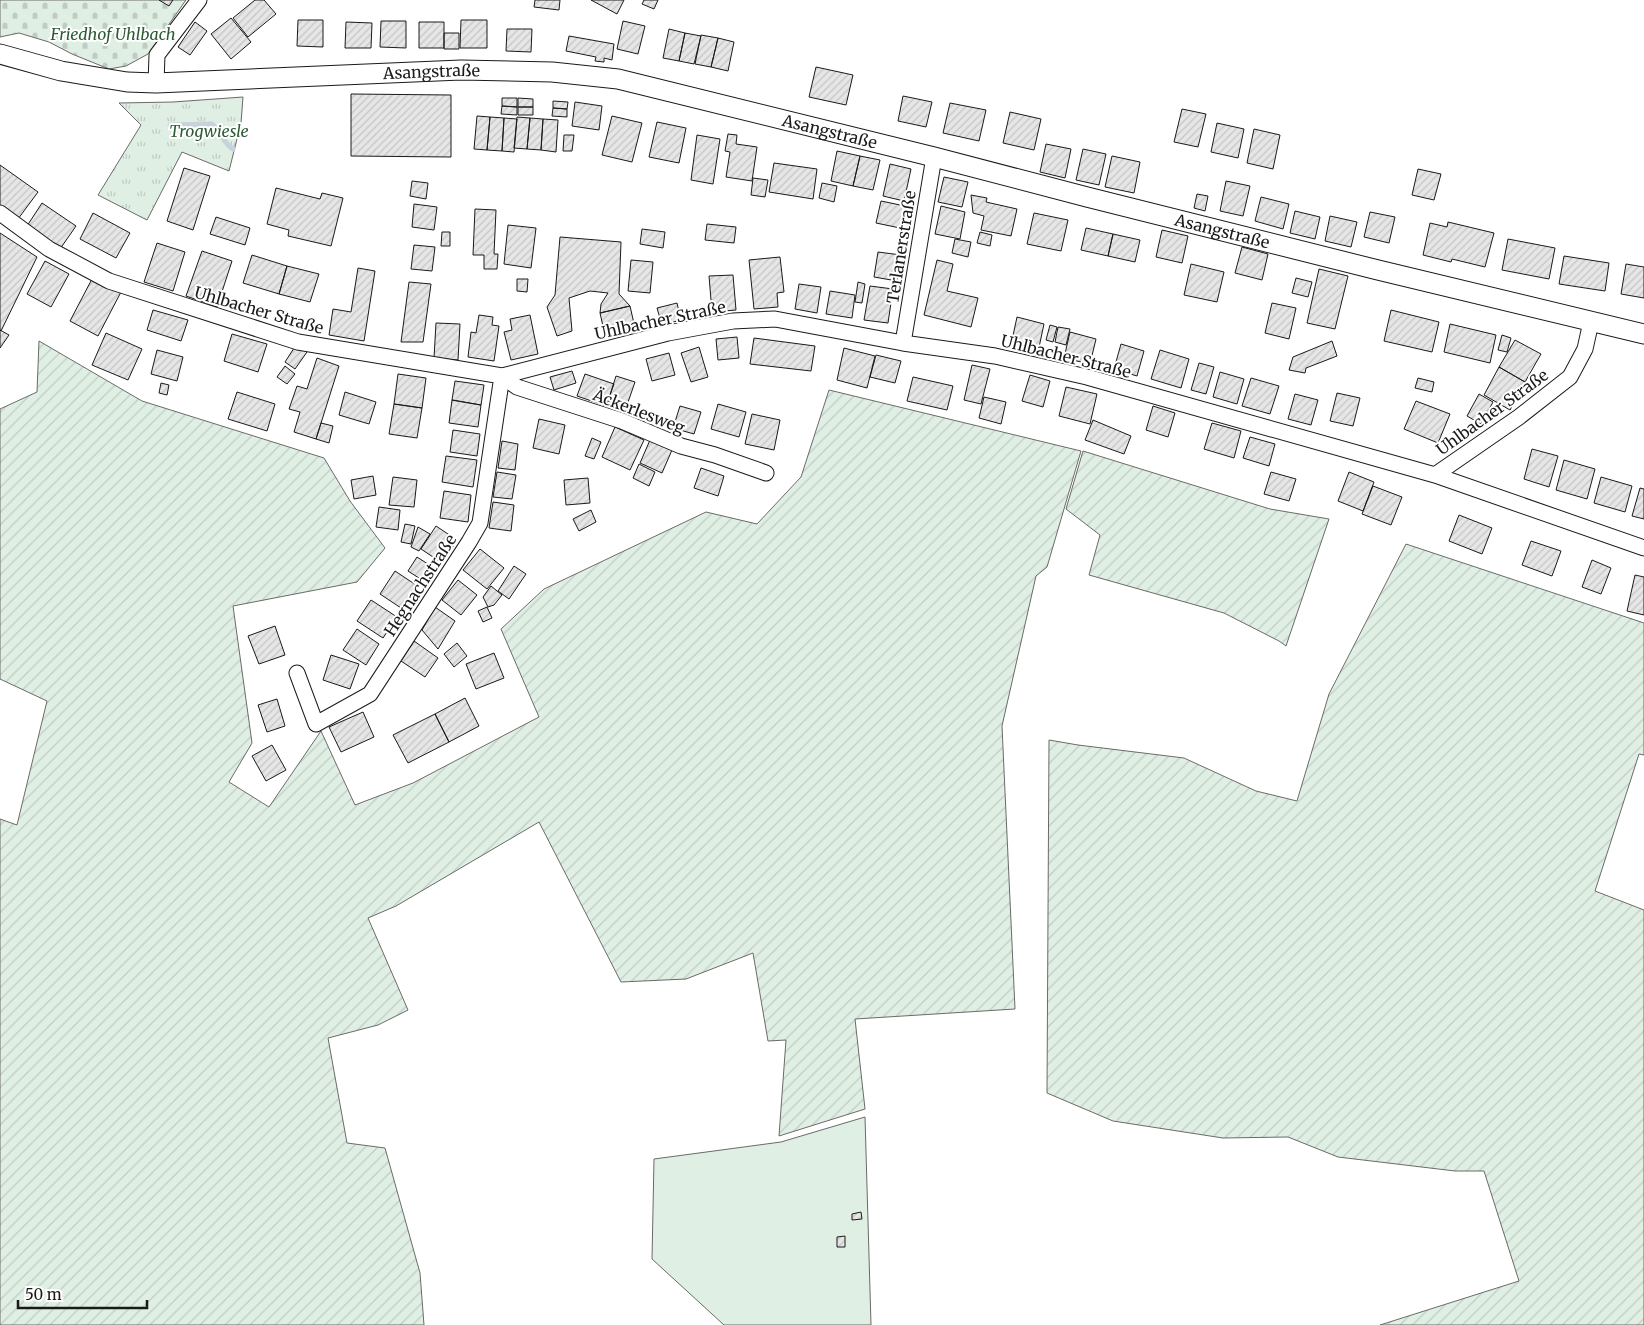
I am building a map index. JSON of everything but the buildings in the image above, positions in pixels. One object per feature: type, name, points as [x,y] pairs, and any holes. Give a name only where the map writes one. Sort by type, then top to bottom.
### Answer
[{"type":"street","points":[[156,83],[158,55],[199,0]]},
{"type":"street","name":"Asangstraße","points":[[0,54],[61,71],[127,82],[156,83],[461,70],[562,72],[618,79],[934,157],[1087,198],[1644,334]]},
{"type":"street","name":"Terlanerstraße","points":[[903,343],[934,157]]},
{"type":"street","name":"Uhlbacher Straße","points":[[0,213],[49,249],[109,281],[175,304],[298,342],[502,376],[668,333],[733,321],[775,319],[903,343],[995,356],[1087,377],[1435,475],[1644,548]]},
{"type":"street","name":"Uhlbacher Straße","points":[[1435,475],[1519,418],[1570,377],[1585,349],[1591,322]]},
{"type":"street","name":"Äckerlesweg","points":[[502,376],[517,387],[622,421],[681,446],[715,455],[766,473]]},
{"type":"street","name":"Hegnachstraße","points":[[297,673],[316,724],[370,694],[480,523],[502,376]]},
{"type":"green space","name":"Friedhof Uhlbach","points":[[0,0],[186,0],[148,54],[126,66],[109,69],[72,54],[49,42],[19,33],[0,37]]},
{"type":"green space","name":"Trogwiesle","points":[[243,97],[241,123],[229,171],[182,152],[147,220],[98,195],[141,125],[119,103],[173,102]]},
{"type":"green space","points":[[39,341],[142,401],[324,458],[350,501],[385,548],[357,582],[233,606],[252,743],[229,782],[269,807],[321,731],[355,805],[413,783],[539,717],[501,629],[544,589],[706,512],[757,524],[801,477],[829,390],[1081,451],[1047,567],[1036,576],[1002,726],[1015,1009],[855,1019],[865,1109],[779,1136],[786,1040],[768,1041],[753,953],[686,979],[621,982],[539,822],[396,906],[368,918],[408,1010],[378,1025],[328,1038],[347,1143],[385,1148],[420,1273],[424,1325],[0,1325],[0,819],[17,825],[47,701],[0,679],[0,409],[37,392]]},
{"type":"green space","points":[[1083,451],[1270,509],[1329,519],[1286,646],[1224,613],[1089,575],[1100,535],[1066,509]]},
{"type":"green space","points":[[1406,544],[1644,623],[1644,755],[1639,754],[1595,891],[1644,910],[1644,1325],[1380,1325],[1519,1281],[1484,1171],[1455,1171],[1338,1157],[1288,1137],[1223,1138],[1113,1121],[1047,1093],[1049,740],[1184,758],[1256,791],[1297,801],[1329,694]]},
{"type":"green space","points":[[865,1117],[871,1325],[724,1325],[652,1259],[654,1159],[781,1142]]},
{"type":"waterway","points":[[170,125],[212,124],[233,149]]}]
